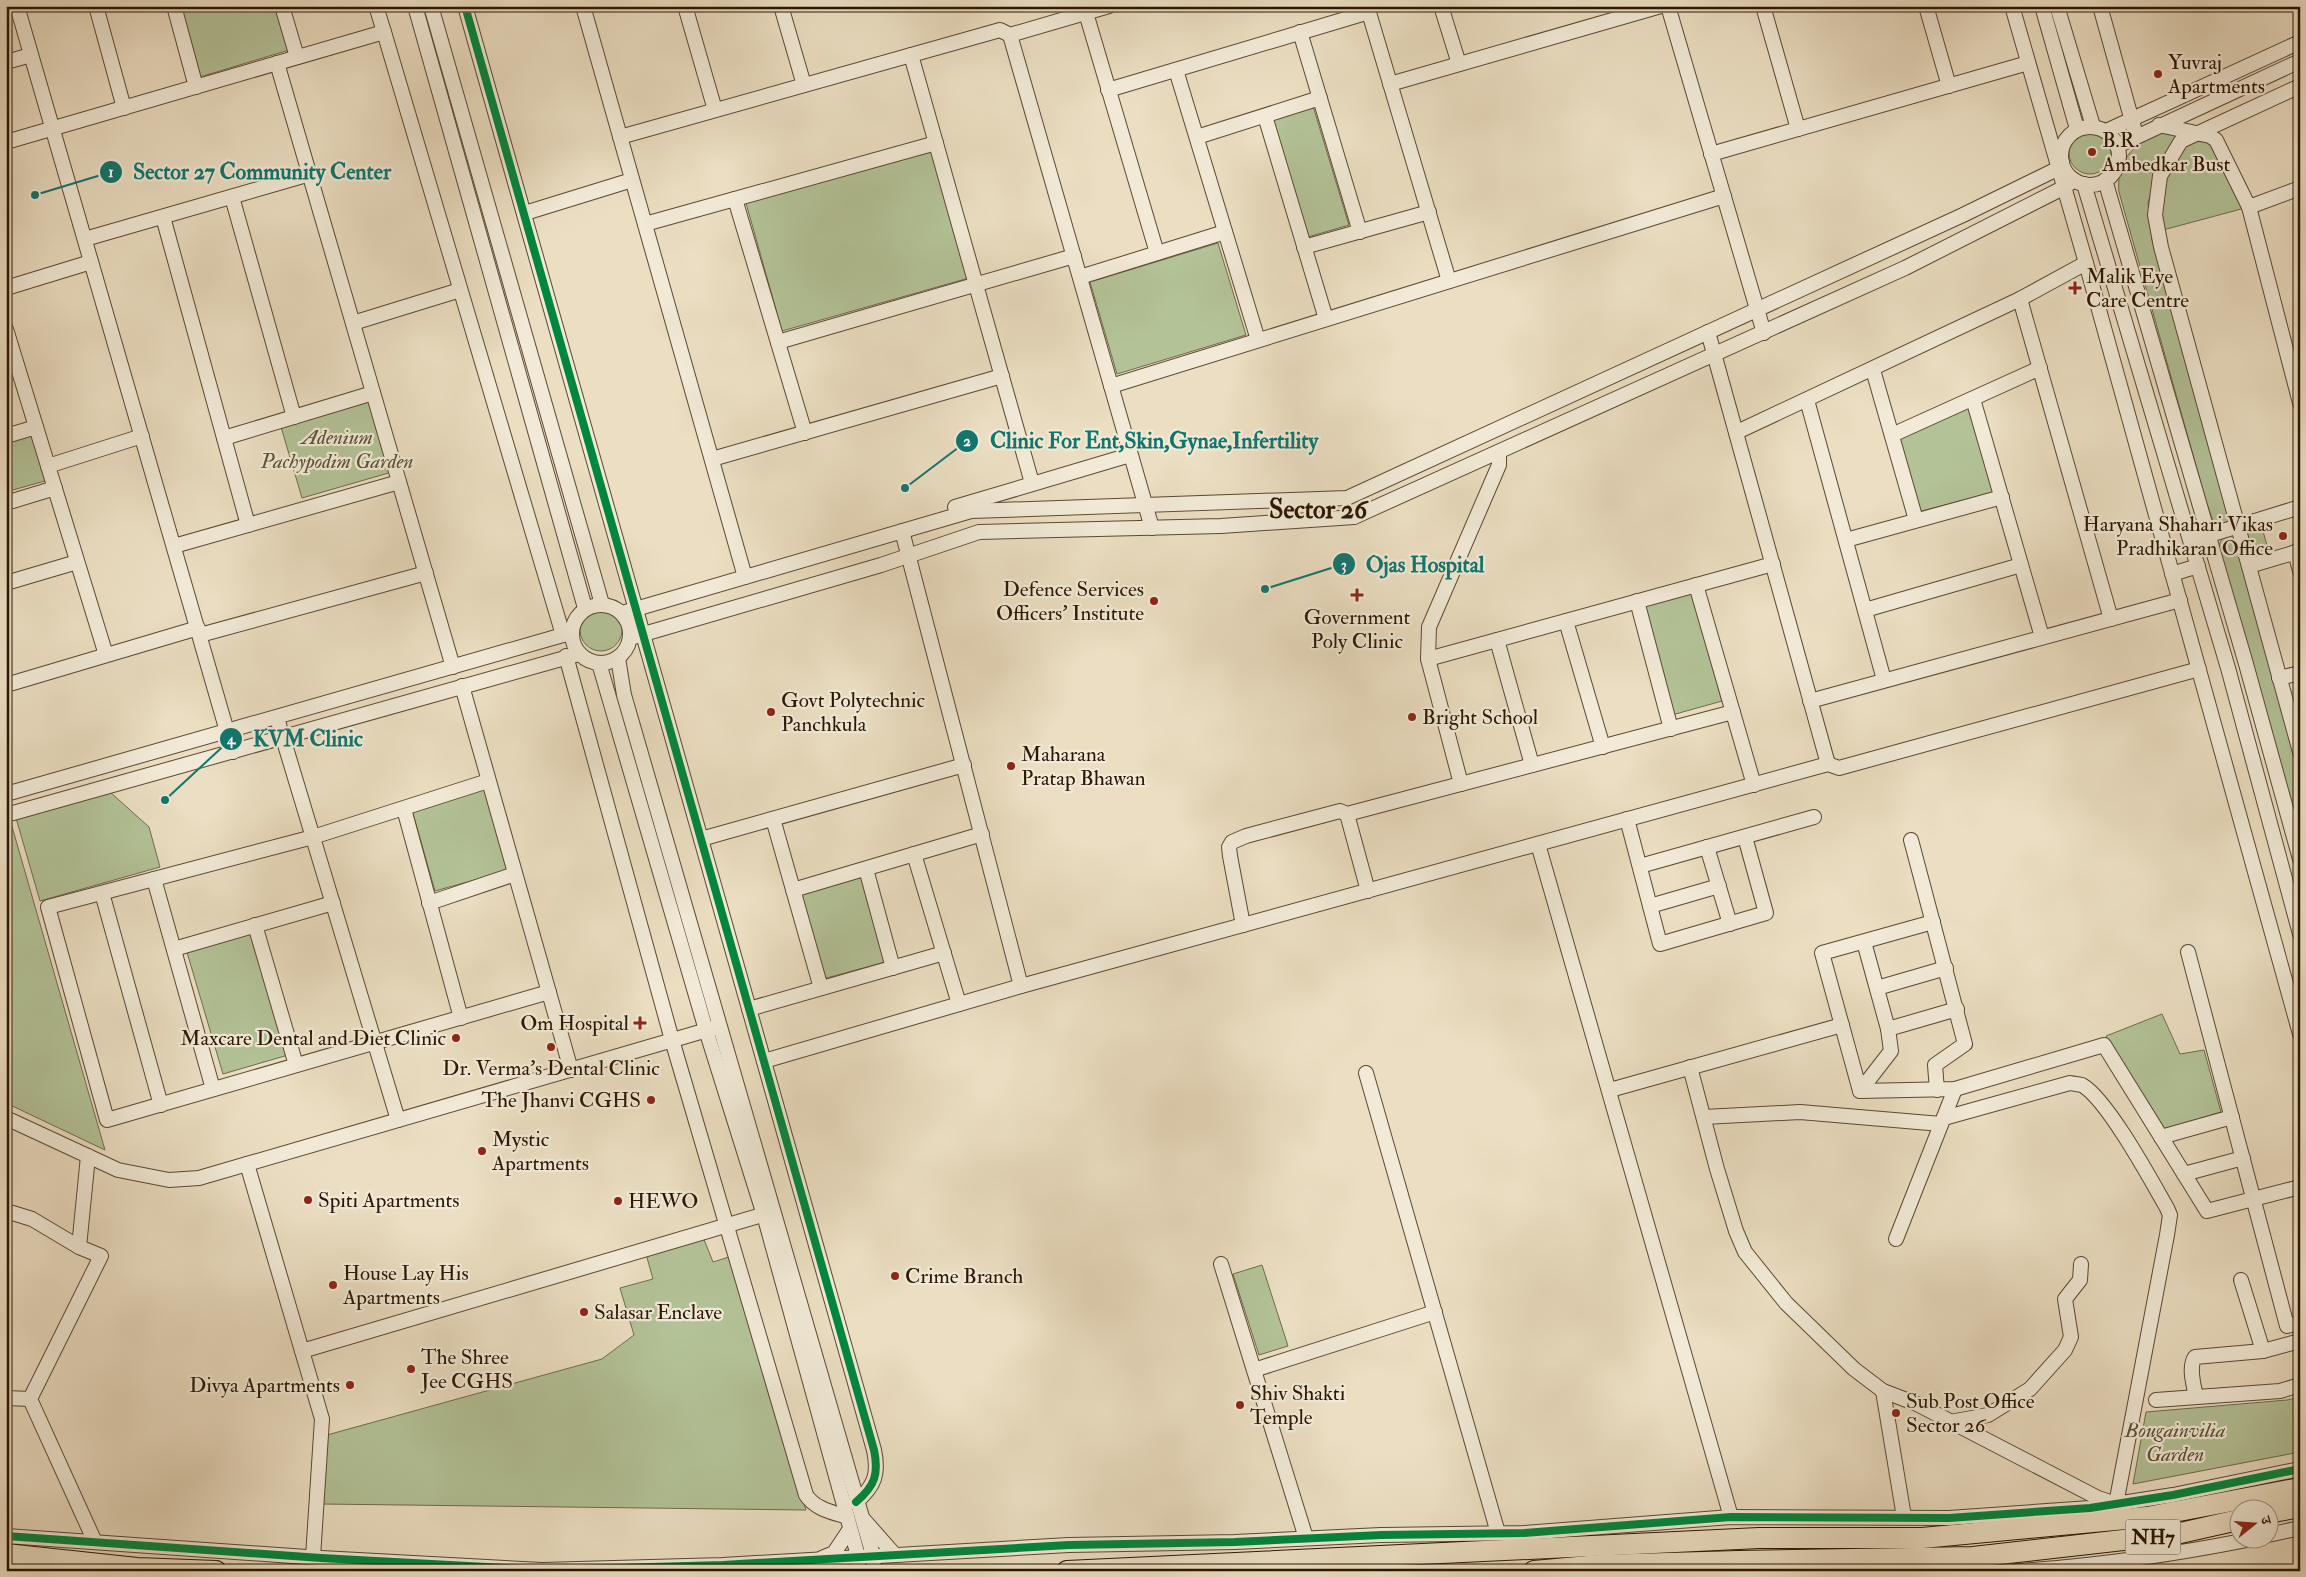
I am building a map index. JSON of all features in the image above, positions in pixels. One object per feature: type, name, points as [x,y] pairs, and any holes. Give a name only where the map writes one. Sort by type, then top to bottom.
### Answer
[{"type":"highway","name":"NH7","points":[[1067,1571],[1759,1538],[1922,1538],[2147,1517],[2300,1488]]},
{"type":"highway","points":[[2278,1512],[2300,1507]]},
{"type":"highway","name":"NH7","points":[[1534,1571],[1600,1565],[1973,1557],[2176,1534],[2228,1522]]},
{"type":"highway","points":[[6,1554],[137,1568],[216,1571]]},
{"type":"street","points":[[17,6],[233,752]]},
{"type":"street","points":[[96,6],[124,108]]},
{"type":"street","points":[[174,6],[196,87]]},
{"type":"street","points":[[282,6],[297,57]]},
{"type":"street","points":[[376,6],[460,290],[567,634],[574,648],[572,655],[672,1040],[806,1495],[810,1502],[818,1507],[852,1521],[894,1554]]},
{"type":"street","points":[[415,6],[585,608]]},
{"type":"street","points":[[431,6],[602,604]]},
{"type":"street","points":[[465,6],[874,1450],[877,1467],[873,1483],[856,1502]]},
{"type":"street","points":[[582,6],[745,577]]},
{"type":"street","points":[[685,6],[715,110]]},
{"type":"street","points":[[782,6],[804,85]]},
{"type":"street","points":[[620,137],[1000,30],[1010,35],[1109,6]]},
{"type":"street","points":[[1441,6],[1459,64]]},
{"type":"street","points":[[1390,84],[1661,6]]},
{"type":"street","points":[[1668,6],[1764,332]]},
{"type":"street","points":[[1763,6],[1798,129]]},
{"type":"street","points":[[1926,6],[1949,86]]},
{"type":"street","points":[[2012,6],[2060,165],[2074,184],[2198,566],[2300,934]]},
{"type":"street","points":[[2042,6],[2077,129]]},
{"type":"street","points":[[630,638],[909,555],[979,532],[1222,526],[1354,517],[1499,453],[1905,268],[2074,184],[2091,185],[2105,180],[2113,174],[2118,165],[2118,146],[2113,138],[2099,129],[2057,6]]},
{"type":"street","points":[[2100,6],[2137,136]]},
{"type":"street","points":[[1108,90],[1300,32],[1368,9],[1449,281]]},
{"type":"street","points":[[1086,13],[1157,253]]},
{"type":"street","points":[[6,142],[384,32]]},
{"type":"street","points":[[1300,32],[1360,232]]},
{"type":"street","points":[[1010,35],[1152,528]]},
{"type":"street","points":[[2060,165],[2064,143],[2077,129],[2099,129],[2132,120],[2300,42]]},
{"type":"street","points":[[6,62],[32,55]]},
{"type":"street","points":[[911,55],[1032,483]]},
{"type":"street","points":[[2118,146],[2159,125],[2300,61]]},
{"type":"street","points":[[277,63],[453,667]]},
{"type":"street","points":[[1712,154],[2028,63]]},
{"type":"street","points":[[1176,70],[1258,340]]},
{"type":"street","points":[[2300,86],[2181,141],[2160,176],[2155,215],[2161,247],[2279,678],[2295,720],[2300,752]]},
{"type":"street","points":[[1196,137],[1320,98]]},
{"type":"street","points":[[1265,116],[1326,319]]},
{"type":"street","points":[[2159,125],[2210,136],[2216,140],[2249,207],[2300,403]]},
{"type":"street","points":[[645,224],[936,143]]},
{"type":"street","points":[[622,613],[971,511],[1347,498],[1955,219],[2060,165]]},
{"type":"street","points":[[85,239],[310,174]]},
{"type":"street","points":[[525,213],[632,180]]},
{"type":"street","points":[[2105,180],[2209,536],[2300,859]]},
{"type":"street","points":[[2074,184],[2086,264],[2300,1034]]},
{"type":"street","points":[[2249,207],[2300,188]]},
{"type":"street","points":[[1111,386],[1724,196]]},
{"type":"street","points":[[232,197],[294,417]]},
{"type":"street","points":[[735,199],[805,433]]},
{"type":"street","points":[[1304,247],[1428,212]]},
{"type":"street","points":[[163,216],[248,525]]},
{"type":"street","points":[[1080,277],[1225,232]]},
{"type":"street","points":[[778,342],[1074,256]]},
{"type":"street","points":[[6,288],[91,262]]},
{"type":"street","points":[[1736,432],[1873,370],[2020,299],[2086,264]]},
{"type":"street","points":[[353,323],[460,290]]},
{"type":"street","points":[[2020,299],[2111,619]]},
{"type":"street","points":[[6,329],[10,357],[36,428],[106,655]]},
{"type":"street","points":[[1708,332],[1828,764]]},
{"type":"street","points":[[1892,435],[2040,368]]},
{"type":"street","points":[[1873,370],[1916,520]]},
{"type":"street","points":[[712,459],[1002,376]]},
{"type":"street","points":[[224,438],[373,393]]},
{"type":"street","points":[[1973,399],[2042,638]]},
{"type":"street","points":[[1807,400],[1884,680]]},
{"type":"street","points":[[6,436],[36,428]]},
{"type":"street","points":[[48,466],[142,436]]},
{"type":"street","points":[[1461,784],[1428,659],[1428,627],[1499,465],[1499,453]]},
{"type":"street","points":[[936,521],[956,506],[1130,454]]},
{"type":"street","points":[[174,546],[399,482]]},
{"type":"street","points":[[6,503],[55,488]]},
{"type":"street","points":[[1846,540],[2002,497]]},
{"type":"street","points":[[2190,541],[2300,507]]},
{"type":"street","points":[[902,531],[1021,986]]},
{"type":"street","points":[[2249,566],[2297,551],[2300,571]]},
{"type":"street","points":[[6,583],[78,562]]},
{"type":"street","points":[[1428,659],[1773,564]]},
{"type":"street","points":[[1865,610],[2021,565]]},
{"type":"street","points":[[2172,574],[2198,566]]},
{"type":"street","points":[[6,685],[106,655],[426,573]]},
{"type":"street","points":[[1696,585],[1754,785]]},
{"type":"street","points":[[1810,700],[2180,600]]},
{"type":"street","points":[[1638,601],[1671,728]]},
{"type":"street","points":[[6,794],[278,718],[567,634],[585,608],[602,604],[616,608],[627,621],[630,638],[628,646],[618,658],[609,662],[591,662],[572,655],[6,815]]},
{"type":"street","points":[[1566,621],[1603,747]]},
{"type":"street","points":[[1497,640],[1532,766]]},
{"type":"street","points":[[618,658],[624,695],[719,1026],[852,1521],[858,1556],[858,1571]]},
{"type":"street","points":[[599,663],[706,1030],[768,1213],[856,1502],[852,1521],[834,1553],[820,1560]]},
{"type":"street","points":[[764,1061],[1021,986],[1828,764],[1839,768],[2199,669]]},
{"type":"street","points":[[2279,678],[2300,673]]},
{"type":"street","points":[[462,686],[571,1070]]},
{"type":"street","points":[[1243,925],[1230,856],[1229,847],[1232,842],[1246,836],[1340,812],[1347,814],[1733,712]]},
{"type":"street","points":[[278,718],[398,1120]]},
{"type":"street","points":[[701,839],[964,765]]},
{"type":"street","points":[[488,781],[313,837],[48,907],[104,1111],[107,1120],[549,992]]},
{"type":"street","points":[[404,809],[461,1018]]},
{"type":"street","points":[[1347,814],[1368,890]]},
{"type":"street","points":[[1640,866],[1814,817]]},
{"type":"street","points":[[773,819],[821,988]]},
{"type":"street","points":[[1627,820],[1660,944],[1766,913],[1745,837]]},
{"type":"street","points":[[793,890],[982,834]]},
{"type":"street","points":[[1911,840],[1965,1044],[1935,1065],[1937,1090]]},
{"type":"street","points":[[1538,844],[1731,1517]]},
{"type":"street","points":[[1707,847],[1730,924]]},
{"type":"street","points":[[914,854],[959,1004]]},
{"type":"street","points":[[866,869],[893,968]]},
{"type":"street","points":[[429,903],[515,874]]},
{"type":"street","points":[[154,879],[213,1089]]},
{"type":"street","points":[[1650,906],[1719,886]]},
{"type":"street","points":[[102,892],[161,1104]]},
{"type":"street","points":[[174,949],[333,903]]},
{"type":"street","points":[[1860,1091],[1822,953],[1933,922]]},
{"type":"street","points":[[254,925],[296,1065]]},
{"type":"street","points":[[1860,1091],[1891,1050],[1888,1029],[1864,942]]},
{"type":"street","points":[[2188,952],[2287,1326],[2300,1323]]},
{"type":"street","points":[[749,1009],[944,953]]},
{"type":"street","points":[[1877,988],[1946,968]]},
{"type":"street","points":[[1888,1029],[1957,1009]]},
{"type":"street","points":[[1610,1090],[1842,1025]]},
{"type":"street","points":[[6,1118],[118,1170],[169,1180],[199,1178],[719,1026]]},
{"type":"street","points":[[1860,1091],[1955,1089],[2104,1045],[2207,1211],[2300,1188]]},
{"type":"street","points":[[1690,1068],[1733,1222],[1745,1252],[1786,1303],[1854,1368],[1883,1391],[1917,1404],[2098,1498],[2116,1504]]},
{"type":"street","points":[[1366,1073],[1498,1533]]},
{"type":"street","points":[[1704,1118],[1800,1112],[1942,1121],[2070,1083],[2081,1085],[2100,1102],[2136,1155],[2170,1215],[2168,1235],[2116,1504]]},
{"type":"street","points":[[1896,1239],[1955,1089]]},
{"type":"street","points":[[2161,1137],[2232,1117]]},
{"type":"street","points":[[79,1247],[88,1156]]},
{"type":"street","points":[[2184,1174],[2243,1158]]},
{"type":"street","points":[[247,1164],[322,1419],[313,1557]]},
{"type":"street","points":[[6,1211],[32,1219],[79,1247],[101,1256],[30,1399]]},
{"type":"street","points":[[302,1350],[768,1213]]},
{"type":"street","points":[[1221,1264],[1306,1538]]},
{"type":"street","points":[[1950,1422],[1988,1415],[2030,1389],[2065,1350],[2071,1337],[2065,1299],[2080,1280],[2081,1264]]},
{"type":"street","points":[[2241,1280],[2263,1351]]},
{"type":"street","points":[[1254,1370],[1435,1312]]},
{"type":"street","points":[[2196,1397],[2192,1372],[2192,1361],[2195,1357],[2263,1351],[2300,1341]]},
{"type":"street","points":[[2156,1400],[2280,1391],[2300,1386]]},
{"type":"street","points":[[1883,1391],[1904,1517]]},
{"type":"street","points":[[6,1398],[30,1399]]},
{"type":"street","points":[[30,1399],[96,1542]]},
{"type":"street","points":[[6,1536],[313,1557],[542,1570],[820,1560],[873,1555],[1069,1545],[1498,1533],[1731,1517],[1949,1518],[2090,1508],[2173,1495],[2300,1469]]},
{"type":"street","points":[[852,1521],[873,1555],[874,1571]]},
{"type":"street","points":[[2278,1533],[2300,1528]]},
{"type":"street","points":[[2017,1571],[2062,1569],[2228,1544]]},
{"type":"green space","points":[[180,6],[276,6],[289,50],[200,77]]},
{"type":"green space","points":[[1313,106],[1349,225],[1308,237],[1271,118]]},
{"type":"green space","points":[[2090,132],[2105,138],[2111,153],[2105,168],[2090,174],[2075,168],[2069,153],[2075,138]]},
{"type":"green space","points":[[2158,132],[2179,136],[2156,175],[2148,203],[2152,240],[2232,521],[2220,524],[2213,521],[2206,501],[2119,192],[2120,171],[2128,155],[2141,143]]},
{"type":"green space","points":[[2192,141],[2207,142],[2216,149],[2245,208],[2163,230],[2161,201],[2164,186],[2179,156]]},
{"type":"green space","points":[[932,150],[969,278],[782,331],[746,203]]},
{"type":"green space","points":[[1218,243],[1246,335],[1117,374],[1090,282]]},
{"type":"green space","name":"Adenium Pachypodim Garden","points":[[371,401],[392,472],[302,498],[281,427]]},
{"type":"green space","points":[[1968,406],[1994,492],[1918,512],[1896,437]]},
{"type":"green space","points":[[34,432],[48,480],[6,492],[6,440]]},
{"type":"green space","points":[[2261,524],[2270,556],[2252,562],[2242,530]]},
{"type":"green space","points":[[2231,535],[2235,536],[2300,772],[2300,841],[2218,548],[2222,538]]},
{"type":"green space","points":[[1691,590],[1722,701],[1672,715],[1642,603]]},
{"type":"green space","points":[[601,609],[616,615],[622,630],[616,645],[601,651],[586,645],[580,630],[586,615]]},
{"type":"green space","points":[[487,788],[510,870],[435,891],[412,810]]},
{"type":"green space","points":[[110,792],[149,827],[160,867],[40,901],[16,818]]},
{"type":"green space","points":[[6,822],[11,823],[105,1150],[6,1103]]},
{"type":"green space","points":[[860,875],[885,962],[823,979],[798,893]]},
{"type":"green space","points":[[251,930],[288,1055],[223,1074],[186,949]]},
{"type":"green space","points":[[2162,1014],[2180,1054],[2204,1050],[2221,1112],[2165,1129],[2106,1036]]},
{"type":"green space","points":[[703,1237],[713,1262],[732,1256],[806,1510],[322,1504],[327,1435],[602,1359],[634,1335],[620,1288],[653,1279],[646,1254]]},
{"type":"green space","points":[[1262,1265],[1288,1346],[1259,1355],[1233,1274]]},
{"type":"green space","name":"Bougainvilia Garden","points":[[2300,1397],[2300,1452],[2133,1484],[2146,1412],[2287,1400]]},
{"type":"cycle path","points":[[465,6],[874,1450],[876,1466],[874,1479],[868,1490],[856,1502]]},
{"type":"cycle path","points":[[6,1536],[321,1558],[542,1570],[723,1565],[1069,1545],[1235,1542],[1381,1535],[1524,1533],[1731,1517],[1949,1518],[2090,1508],[2173,1495],[2300,1469]]},
{"type":"place","name":"Yuvraj Apartments","points":[[2158,74]]},
{"type":"place","name":"B.R. Ambedkar Bust","points":[[2092,152]]},
{"type":"place","name":"Sector 27 Community Center","points":[[35,195]]},
{"type":"place","name":"Malik Eye Care Centre","points":[[2075,288]]},
{"type":"place","name":"Clinic For Ent,Skin,Gynae,Infertility","points":[[905,488]]},
{"type":"place","name":"Haryana Shahari Vikas Pradhikaran Office","points":[[2283,536]]},
{"type":"place","name":"Ojas Hospital","points":[[1265,589]]},
{"type":"place","name":"Government Poly Clinic","points":[[1357,595]]},
{"type":"place","name":"Defence Services Officers' Institute","points":[[1154,601]]},
{"type":"place","name":"Govt Polytechnic Panchkula","points":[[771,712]]},
{"type":"place","name":"Bright School","points":[[1412,717]]},
{"type":"place","name":"Maharana Pratap Bhawan","points":[[1011,766]]},
{"type":"place","name":"KVM Clinic","points":[[165,800]]},
{"type":"place","name":"Om Hospital","points":[[640,1023]]},
{"type":"place","name":"Maxcare Dental and Diet Clinic","points":[[456,1038]]},
{"type":"place","name":"Dr. Verma's Dental Clinic","points":[[551,1047]]},
{"type":"place","name":"The Jhanvi CGHS","points":[[651,1100]]},
{"type":"place","name":"Mystic Apartments","points":[[482,1151]]},
{"type":"place","name":"Spiti Apartments","points":[[308,1200]]},
{"type":"place","name":"HEWO","points":[[618,1201]]},
{"type":"place","name":"Crime Branch","points":[[895,1276]]},
{"type":"place","name":"House Lay His Apartments","points":[[333,1285]]},
{"type":"place","name":"Salasar Enclave","points":[[584,1312]]},
{"type":"place","name":"The Shree Jee CGHS","points":[[411,1369]]},
{"type":"place","name":"Divya Apartments","points":[[350,1385]]},
{"type":"place","name":"Shiv Shakti Temple","points":[[1240,1405]]},
{"type":"place","name":"Sub Post Office Sector 26","points":[[1896,1413]]},
{"type":"district","name":"Sector 26","points":[[1318,510]]}]
